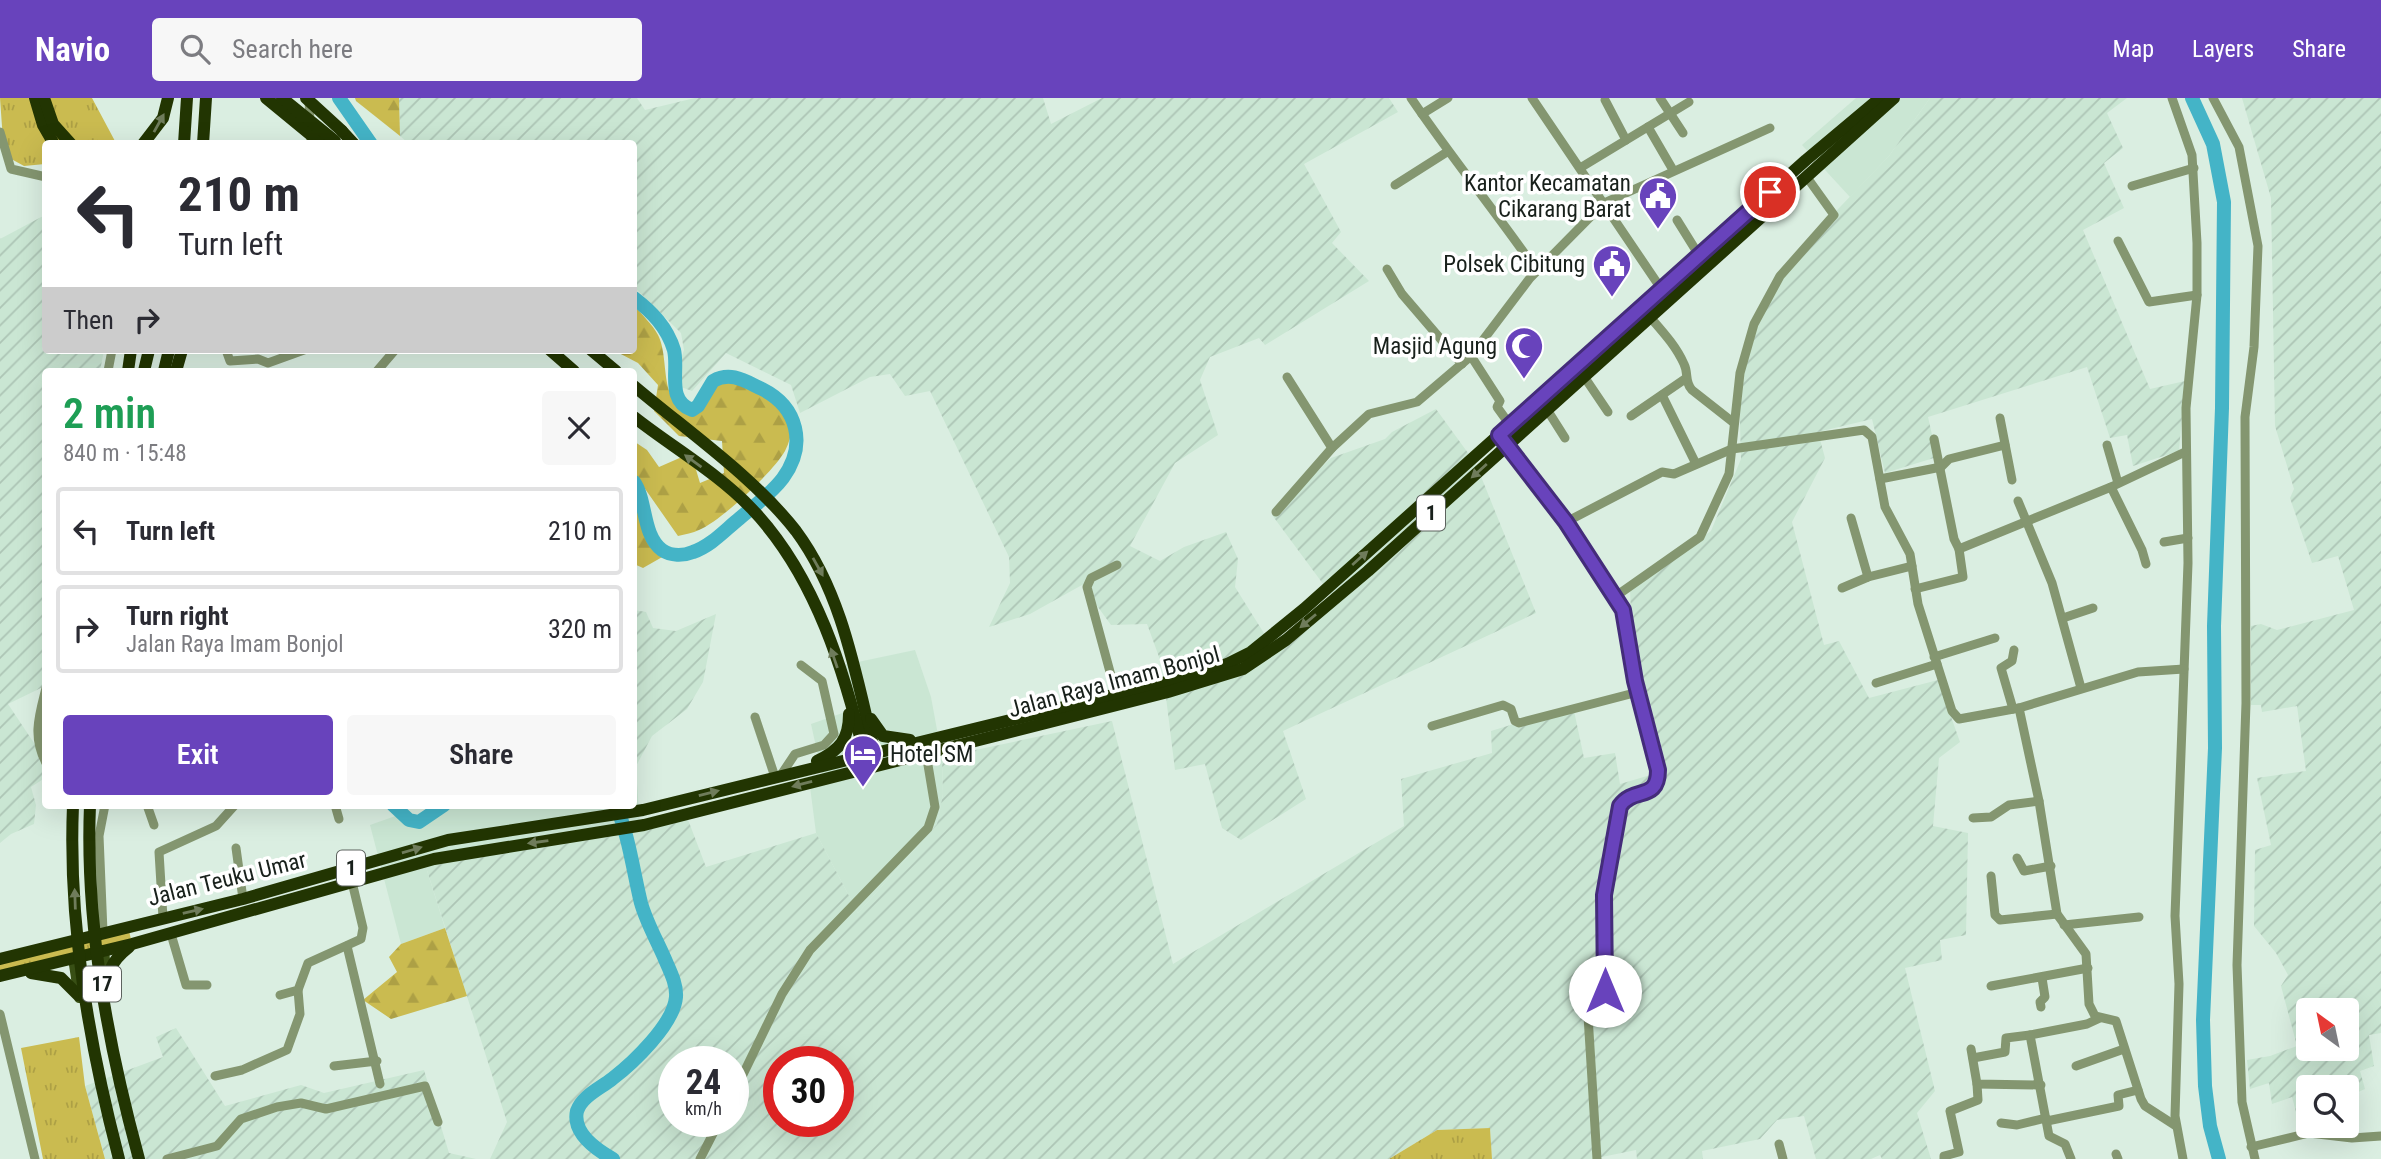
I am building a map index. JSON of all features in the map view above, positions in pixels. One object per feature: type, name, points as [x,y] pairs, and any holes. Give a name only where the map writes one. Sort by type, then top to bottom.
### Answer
[{"type":"highway","points":[[35,98],[53,140]]},
{"type":"highway","points":[[44,98],[44,114],[67,140]]},
{"type":"highway","points":[[146,140],[163,118],[168,98]]},
{"type":"highway","points":[[184,140],[187,98]]},
{"type":"highway","points":[[203,140],[206,98]]},
{"type":"highway","points":[[266,98],[334,140]]},
{"type":"highway","points":[[282,98],[334,140]]},
{"type":"highway","points":[[307,98],[334,140]]},
{"type":"highway","name":"Jalan Raya Imam Bonjol","points":[[644,825],[871,760],[939,737],[1227,664],[1251,652],[1504,440],[1546,408],[1650,317],[1880,98]]},
{"type":"highway","name":"Jalan Raya Imam Bonjol","points":[[643,810],[783,775],[926,753],[1168,692],[1243,668],[1286,640],[1359,579],[1504,440],[1510,425],[1700,257],[1894,98]]},
{"type":"highway","points":[[555,354],[571,368]]},
{"type":"highway","points":[[596,354],[612,368]]},
{"type":"highway","points":[[637,389],[737,473],[779,512],[795,531],[826,582],[863,699],[875,728],[883,736],[903,740],[939,737]]},
{"type":"highway","points":[[637,419],[725,485],[785,549],[809,590],[871,760]]},
{"type":"highway","points":[[863,699],[871,760]]},
{"type":"highway","points":[[783,775],[840,747],[849,731],[850,701]]},
{"type":"highway","name":"17","points":[[73,809],[78,945],[98,1070],[121,1159]]},
{"type":"highway","name":"17","points":[[90,809],[91,881],[98,955],[119,1080],[138,1159]]},
{"type":"highway","name":"Jalan Teuku Umar","points":[[72,958],[171,933],[448,840],[643,810]]},
{"type":"highway","name":"Jalan Teuku Umar","points":[[0,959],[243,899],[352,882],[455,854],[644,825]]},
{"type":"highway","points":[[81,938],[104,950]]},
{"type":"highway","points":[[109,996],[108,971],[111,960],[132,944]]},
{"type":"highway","name":"1","points":[[0,976],[72,958]]},
{"type":"highway","points":[[18,973],[61,978],[78,995]]},
{"type":"main road","points":[[104,950],[117,1080],[138,1159]]},
{"type":"main road","points":[[72,958],[78,995],[121,1159]]},
{"type":"street","points":[[307,98],[312,140]]},
{"type":"street","points":[[1412,98],[1447,152],[1490,204],[1537,271]]},
{"type":"street","points":[[1422,114],[1448,98]]},
{"type":"street","points":[[1532,98],[1662,290]]},
{"type":"street","points":[[1660,98],[1683,133]]},
{"type":"street","points":[[2172,98],[2194,167],[2197,295],[2185,452],[2188,538],[2175,916],[2179,984],[2176,1126],[2183,1159]]},
{"type":"street","points":[[2213,98],[2239,147],[2258,246],[2254,347],[2245,417],[2246,703],[2237,965],[2242,1102],[2250,1147],[2255,1159]]},
{"type":"street","points":[[1605,100],[1626,140]]},
{"type":"street","points":[[1580,168],[1689,102]]},
{"type":"street","points":[[1648,127],[1673,170]]},
{"type":"street","points":[[1276,512],[1332,448],[1369,414],[1417,402],[1471,356],[1537,271],[1604,203],[1770,128]]},
{"type":"street","points":[[0,132],[13,171],[42,176]]},
{"type":"street","points":[[1395,185],[1447,152]]},
{"type":"street","points":[[2132,186],[2194,167]]},
{"type":"street","points":[[1616,596],[1700,537],[1729,474],[1742,363],[1760,309],[1780,276],[1834,215],[1808,168]]},
{"type":"street","points":[[1677,220],[1700,257]]},
{"type":"street","points":[[2118,242],[2149,302],[2197,295]]},
{"type":"street","points":[[1387,269],[1402,294],[1462,364]]},
{"type":"street","points":[[1650,317],[1680,355],[1686,368],[1685,379],[1692,390],[1734,423]]},
{"type":"street","points":[[227,354],[230,361],[258,359],[268,367],[296,354]]},
{"type":"street","points":[[380,368],[392,354]]},
{"type":"street","points":[[1471,356],[1500,401],[1497,407],[1510,425]]},
{"type":"street","points":[[1287,376],[1332,448]]},
{"type":"street","points":[[1583,376],[1608,412]]},
{"type":"street","points":[[1632,416],[1685,379]]},
{"type":"street","points":[[1662,395],[1696,464]]},
{"type":"street","points":[[1546,408],[1565,438]]},
{"type":"street","points":[[2000,418],[2012,480]]},
{"type":"street","points":[[1566,522],[1662,472],[1674,474],[1732,449],[1864,430],[1872,437],[1885,507],[1908,547],[1915,589],[1936,661],[1952,711],[1959,719],[2016,708],[2138,672],[2184,669]]},
{"type":"street","points":[[1915,589],[1964,577],[1934,439]]},
{"type":"street","points":[[1504,440],[1566,522],[1616,596],[1626,619],[1638,692],[1656,761],[1658,781],[1653,789],[1629,796],[1620,806],[1606,872],[1605,991],[1591,1006],[1588,1016],[1597,1159]]},
{"type":"street","points":[[1880,479],[1941,467],[1949,459],[2006,445]]},
{"type":"street","points":[[2106,445],[2115,485],[2146,564]]},
{"type":"street","points":[[1959,550],[2115,485],[2185,452]]},
{"type":"street","points":[[2018,501],[2063,618],[2081,688]]},
{"type":"street","points":[[1851,518],[1868,577]]},
{"type":"street","points":[[2164,542],[2188,538]]},
{"type":"street","points":[[1116,694],[1087,587],[1091,578],[1117,565]]},
{"type":"street","points":[[1842,588],[1868,577],[1912,566]]},
{"type":"street","points":[[2063,618],[2093,608]]},
{"type":"street","points":[[1876,683],[1995,638]]},
{"type":"street","points":[[2014,650],[2012,661],[2001,668],[2016,708],[2039,801],[2057,914],[2083,949],[2088,968],[2089,1004],[2092,1012],[2100,1018],[2116,1021],[2138,1090],[2146,1106],[2176,1126]]},
{"type":"street","points":[[783,775],[795,754],[824,745],[834,734],[822,681],[801,665]]},
{"type":"street","points":[[1432,726],[1503,705],[1509,706],[1515,721],[1519,723],[1638,692]]},
{"type":"street","points":[[42,711],[37,739],[42,752]]},
{"type":"street","points":[[755,717],[783,775]]},
{"type":"street","points":[[749,1062],[782,994],[810,950],[928,828],[935,807],[926,753]]},
{"type":"street","points":[[1973,818],[1991,817],[2009,805],[2039,801]]},
{"type":"street","points":[[103,932],[99,836],[106,809]]},
{"type":"street","points":[[148,809],[154,825]]},
{"type":"street","points":[[163,918],[159,852],[216,826],[231,809]]},
{"type":"street","points":[[336,809],[340,819]]},
{"type":"street","points":[[236,848],[243,899]]},
{"type":"street","points":[[2017,858],[2024,871],[2051,866]]},
{"type":"street","points":[[1991,876],[1995,915],[2000,920],[2057,914]]},
{"type":"street","points":[[215,1076],[242,1069],[288,1050],[300,1014],[298,990],[305,965],[361,939],[363,933],[352,882]]},
{"type":"street","points":[[2064,925],[2139,917]]},
{"type":"street","points":[[171,933],[186,985],[207,985]]},
{"type":"street","points":[[347,946],[377,1061],[380,1084]]},
{"type":"street","points":[[1991,986],[2088,968]]},
{"type":"street","points":[[2041,1007],[2040,1002],[2045,997],[2042,978]]},
{"type":"street","points":[[280,995],[298,990]]},
{"type":"street","points":[[0,1014],[34,1159]]},
{"type":"street","points":[[1944,1159],[1944,1156],[1959,1152],[1950,1111],[1978,1100],[1972,1054],[2005,1052],[2006,1038],[2088,1024],[2100,1018]]},
{"type":"street","points":[[2030,1035],[2049,1136],[2066,1144],[2071,1159]]},
{"type":"street","points":[[2077,1066],[2124,1049]]},
{"type":"street","points":[[334,1066],[377,1061]]},
{"type":"street","points":[[1977,1084],[2041,1084]]},
{"type":"street","points":[[167,1159],[217,1146],[242,1119],[277,1107],[301,1103],[326,1109],[425,1086],[438,1122]]},
{"type":"street","points":[[2001,1123],[2017,1125],[2119,1106],[2118,1095],[2138,1090]]},
{"type":"street","points":[[2250,1147],[2309,1133],[2352,1138],[2381,1136]]},
{"type":"street","points":[[700,1159],[711,1137]]},
{"type":"street","points":[[1779,1144],[1783,1159]]},
{"type":"shaded area","points":[[399,98],[637,98],[645,110],[695,98],[1043,98],[1051,124],[1102,98],[1389,98],[1398,112],[1304,164],[1341,232],[1332,243],[1369,281],[1265,345],[1259,338],[1210,357],[1200,380],[1218,435],[1175,463],[1130,546],[1160,561],[1184,547],[1226,532],[1238,559],[1235,587],[1272,646],[1332,596],[1272,515],[1331,458],[1385,439],[1392,432],[1436,409],[1476,464],[1536,613],[1283,731],[1306,799],[1241,840],[1222,828],[1205,764],[1175,770],[1162,665],[1147,624],[1111,625],[1082,585],[1030,614],[989,627],[1010,583],[1009,557],[930,391],[905,396],[890,374],[870,377],[800,413],[791,385],[726,353],[692,391],[681,387],[677,371],[684,350],[681,333],[637,290],[637,140],[405,140],[400,136]]},
{"type":"shaded area","points":[[1856,98],[1930,98],[1889,156],[1850,197],[1802,145]]},
{"type":"shaded area","points":[[1930,98],[2127,98],[2107,113],[2123,148],[2104,163],[2124,208],[2083,230],[2150,389],[2185,381],[2179,451],[2133,466],[2127,435],[2110,438],[2087,367],[1928,417],[1937,457],[1885,473],[1872,419],[1818,432],[1825,458],[1792,522],[1824,645],[1839,641],[1869,698],[1938,680],[1960,742],[1939,758],[1933,826],[1968,833],[1966,935],[1940,940],[1942,960],[1905,968],[1935,1091],[1917,1113],[1931,1159],[1882,1159],[1880,1155],[1871,1159],[1816,1159],[1804,1116],[1777,1120],[1760,1139],[1702,1151],[1703,1159],[1637,1159],[1636,1150],[1592,1159],[1492,1159],[1490,1128],[1437,1130],[1389,1159],[490,1159],[507,1122],[424,861],[687,817],[706,867],[816,833],[858,913],[937,824],[943,794],[942,757],[1112,721],[1173,964],[1404,826],[1401,779],[1492,753],[1491,731],[1573,706],[1584,758],[1615,753],[1620,784],[1664,771],[1632,644],[1630,589],[1711,531],[1741,459],[1739,390],[1765,301],[1816,232],[1889,156]]},
{"type":"shaded area","points":[[2242,98],[2381,98],[2381,1033],[2369,1035],[2374,1066],[2360,1071],[2365,1089],[2359,1092],[2359,1075],[2296,1075],[2296,1112],[2292,1097],[2272,1104],[2269,1083],[2250,1089],[2247,1060],[2270,1056],[2296,1046],[2296,1061],[2359,1061],[2359,998],[2296,998],[2296,1042],[2281,986],[2288,975],[2276,953],[2254,926],[2255,850],[2271,845],[2257,778],[2306,771],[2297,706],[2262,712],[2261,705],[2251,705],[2251,626],[2261,624],[2277,630],[2354,610],[2338,556],[2312,563],[2290,498],[2294,489],[2275,426],[2271,198]]},
{"type":"shaded area","points":[[42,217],[42,354],[103,354],[101,368],[42,368],[42,687],[8,704],[40,752],[42,780],[31,787],[36,805],[34,824],[11,834],[0,843],[0,239]]},
{"type":"shaded area","points":[[637,610],[646,612],[653,628],[676,631],[716,614],[703,682],[687,709],[652,736],[637,764]]},
{"type":"shaded area","points":[[915,650],[931,697],[942,757],[943,794],[937,824],[858,913],[816,833],[809,779],[822,774],[811,724],[851,710],[839,666]]},
{"type":"shaded area","points":[[637,783],[640,825],[424,861],[445,928],[401,944],[370,825],[401,814],[418,815],[430,809],[637,809]]},
{"type":"shaded area","points":[[176,1028],[225,1106],[301,1085],[324,1093],[424,1070],[449,1153],[476,1159],[105,1159],[85,1086],[163,1057],[156,1037]]},
{"type":"green space","points":[[0,98],[92,98],[114,140],[42,140],[42,164],[24,166],[4,155]]},
{"type":"green space","points":[[355,98],[399,98],[400,136],[356,101]]},
{"type":"green space","points":[[637,308],[658,335],[671,396],[678,403],[689,406],[705,404],[721,380],[739,379],[774,393],[786,406],[789,415],[789,442],[770,471],[720,517],[692,533],[678,536],[637,477],[637,443],[647,450],[659,467],[691,453],[700,483],[724,473],[722,441],[679,436],[654,411],[658,385],[638,363],[621,354],[637,354]]},
{"type":"green space","points":[[637,493],[650,532],[664,556],[643,568],[637,565]]},
{"type":"green space","points":[[128,926],[132,944],[0,976],[0,959]]},
{"type":"green space","points":[[445,928],[467,996],[391,1019],[363,1000],[397,972],[389,957],[401,944]]},
{"type":"green space","points":[[79,1037],[85,1086],[105,1159],[43,1159],[21,1048]]},
{"type":"green space","points":[[1490,1128],[1492,1159],[1389,1159],[1437,1130]]},
{"type":"waterway","points":[[339,98],[368,140]]},
{"type":"waterway","points":[[2192,98],[2213,144],[2224,202],[2222,408],[2214,626],[2215,748],[2203,1020],[2205,1086],[2210,1126],[2219,1159]]},
{"type":"waterway","points":[[637,301],[658,321],[671,342],[675,358],[676,392],[684,406],[692,410],[698,406],[713,381],[726,377],[738,378],[762,389],[784,406],[791,416],[796,440],[790,465],[774,489],[712,542],[689,553],[669,553],[656,544],[651,536],[637,488]]},
{"type":"waterway","points":[[397,809],[409,820],[419,822],[438,809]]},
{"type":"waterway","points":[[613,1159],[587,1140],[578,1127],[577,1111],[587,1097],[621,1072],[651,1042],[668,1019],[676,997],[672,976],[643,910],[628,841],[617,809]]},
{"type":"place","name":"Kantor Kecamatan Cikarang Barat","points":[[1658,230]]},
{"type":"place","name":"Polsek Cibitung","points":[[1612,298]]},
{"type":"place","name":"Masjid Agung","points":[[1524,380]]},
{"type":"place","name":"Hotel SM","points":[[863,788]]},
{"type":"route","points":[[1605,991],[1604,895],[1606,872],[1620,806],[1629,796],[1653,789],[1658,781],[1658,770],[1635,681],[1623,610],[1566,522],[1499,435],[1770,192]]}]
